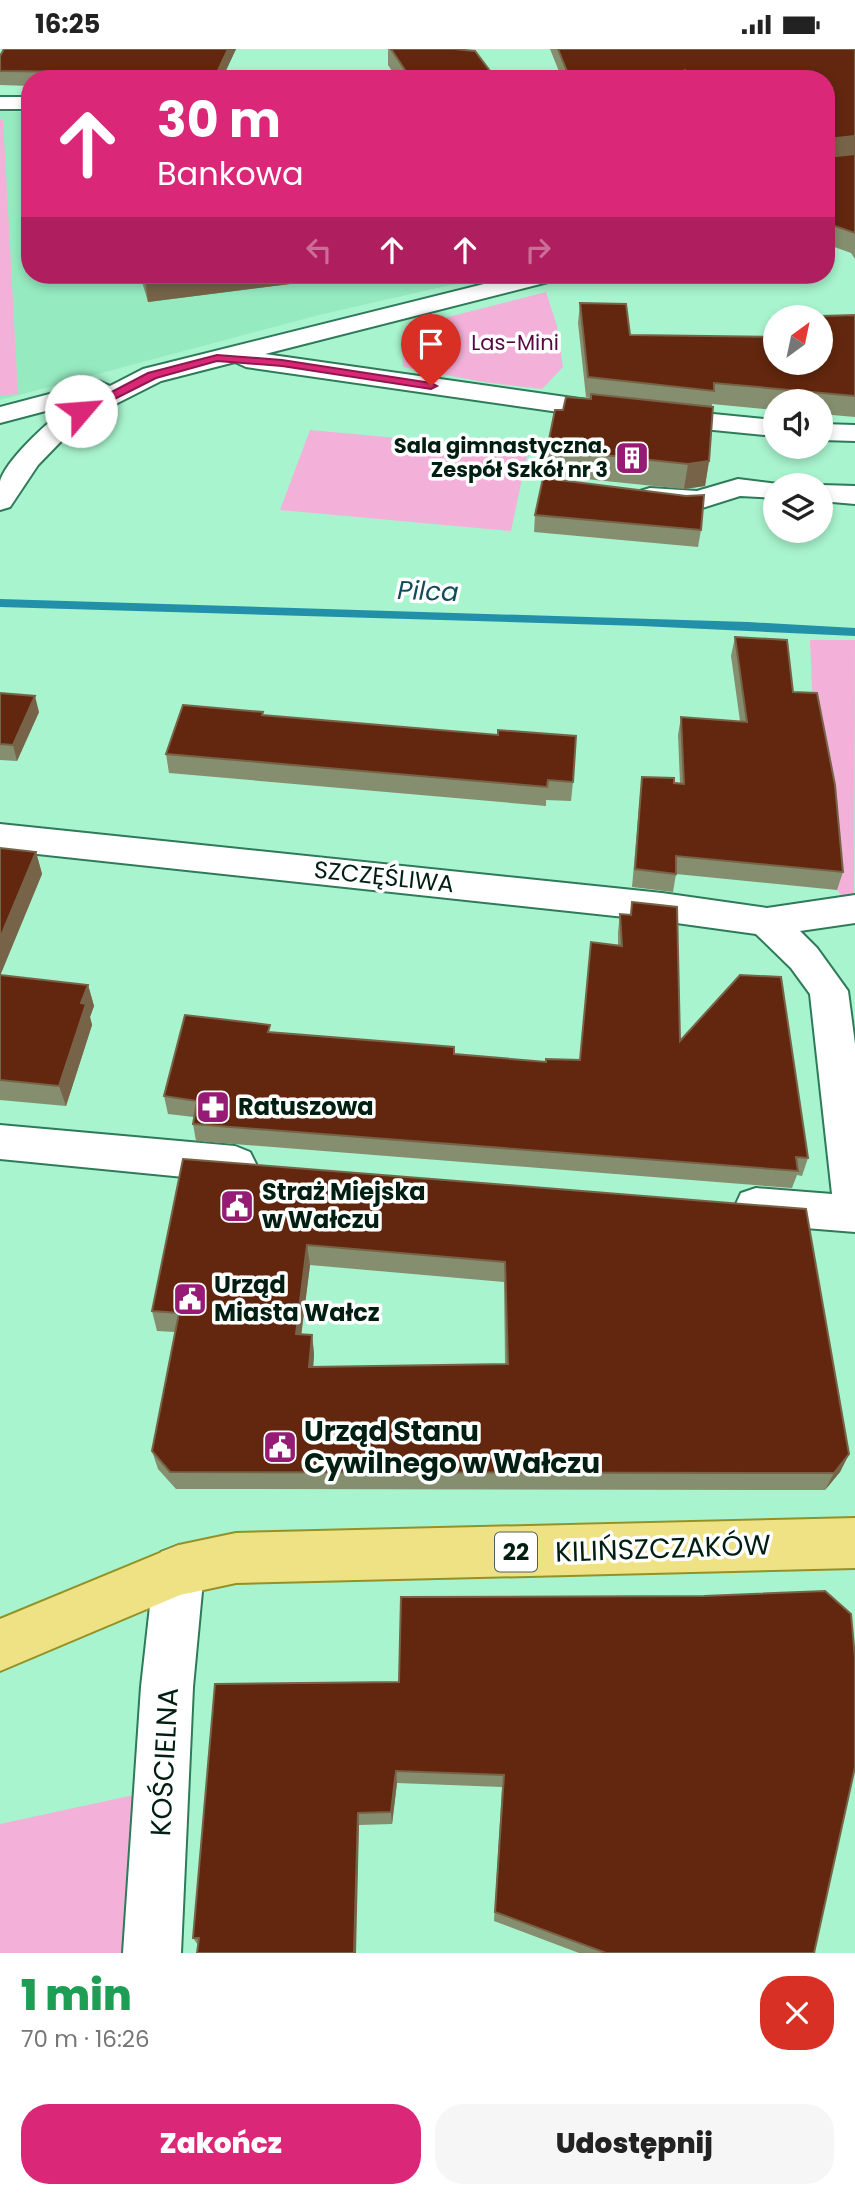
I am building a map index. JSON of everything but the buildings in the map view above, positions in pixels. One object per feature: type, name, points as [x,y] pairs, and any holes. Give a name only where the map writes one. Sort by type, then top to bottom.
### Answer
[{"type":"main road","name":"KILIŃSZCZAKÓW","points":[[179,1570],[236,1558],[855,1543]]},
{"type":"main road","name":"22","points":[[0,1645],[179,1570]]},
{"type":"street","points":[[0,103],[21,103]]},
{"type":"street","points":[[0,415],[512,284]]},
{"type":"street","points":[[321,332],[308,337],[294,350],[302,362],[322,368]]},
{"type":"street","points":[[217,358],[322,368],[622,413],[763,427]]},
{"type":"street","points":[[0,501],[28,460],[59,427],[81,411],[152,375]]},
{"type":"street","points":[[833,432],[855,433]]},
{"type":"street","points":[[619,494],[699,501],[729,489],[763,490]]},
{"type":"street","points":[[833,494],[855,495]]},
{"type":"street","name":"SZCZĘŚLIWA","points":[[0,837],[651,905],[767,922],[855,909]]},
{"type":"street","points":[[767,922],[804,958],[829,991],[855,1207]]},
{"type":"street","points":[[0,1142],[53,1149],[276,1167]]},
{"type":"street","points":[[717,1203],[855,1214]]},
{"type":"street","name":"KOŚCIELNA","points":[[152,1953],[167,1687],[179,1570]]},
{"type":"shaded area","points":[[0,111],[21,112],[21,284],[455,284],[319,315],[0,400]]},
{"type":"green space","points":[[0,119],[3,119],[18,394],[0,396]]},
{"type":"green space","name":"Las-Mini","points":[[546,292],[557,326],[563,367],[542,389],[484,382],[403,367],[402,347],[409,327]]},
{"type":"green space","points":[[310,430],[528,450],[511,531],[280,510]]},
{"type":"green space","points":[[810,640],[855,640],[854,910],[837,890],[831,822],[813,711]]},
{"type":"green space","points":[[143,1793],[123,1953],[0,1953],[0,1824]]},
{"type":"waterway","name":"Pilca","points":[[0,603],[641,621],[855,632]]},
{"type":"place","name":"Sala gimnastyczna. Zespół Szkół nr 3","points":[[632,458]]},
{"type":"place","name":"Ratuszowa","points":[[213,1107]]},
{"type":"place","name":"Straż Miejska w Wałczu","points":[[237,1206]]},
{"type":"place","name":"Urząd Miasta Wałcz","points":[[190,1299]]},
{"type":"place","name":"Urząd Stanu Cywilnego w Wałczu","points":[[280,1447]]},
{"type":"route","points":[[81,411],[152,375],[217,358],[322,368],[431,386]]}]
